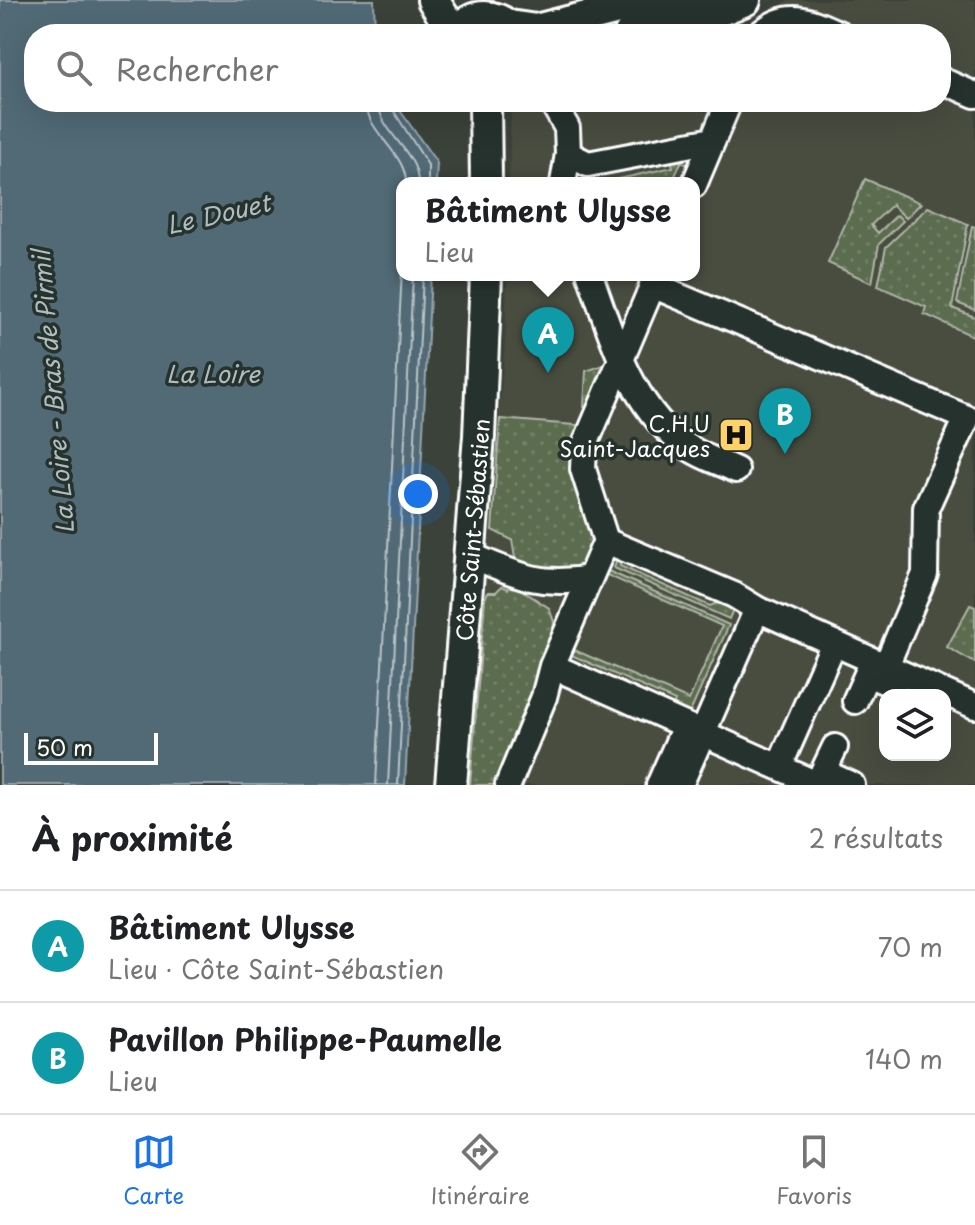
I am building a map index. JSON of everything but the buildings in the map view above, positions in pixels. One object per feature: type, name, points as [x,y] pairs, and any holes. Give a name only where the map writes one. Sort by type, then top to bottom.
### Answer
[{"type":"main road","points":[[433,0],[450,24]]},
{"type":"main road","points":[[671,24],[708,15],[716,9],[745,0]]},
{"type":"main road","points":[[559,24],[622,8],[674,4],[716,9]]},
{"type":"main road","points":[[466,24],[472,19],[484,17],[505,24]]},
{"type":"main road","points":[[485,112],[486,177]]},
{"type":"main road","name":"Côte Saint-Sébastien","points":[[451,785],[479,436],[486,281]]},
{"type":"lane","points":[[531,24],[608,0]]},
{"type":"lane","points":[[607,24],[674,4]]},
{"type":"lane","points":[[771,24],[804,9],[826,24]]},
{"type":"lane","points":[[951,84],[975,95]]},
{"type":"lane","points":[[558,112],[567,128],[568,154],[564,177]]},
{"type":"lane","points":[[697,177],[725,112]]},
{"type":"lane","points":[[568,154],[588,164],[713,140]]},
{"type":"lane","points":[[592,281],[620,361],[665,427],[692,450],[736,470]]},
{"type":"lane","points":[[508,785],[544,697],[552,666],[606,541],[581,459],[654,281]]},
{"type":"lane","points":[[656,281],[967,418],[926,508],[925,574],[886,666]]},
{"type":"lane","points":[[606,541],[734,595],[757,609],[975,706]]},
{"type":"lane","points":[[468,554],[536,582],[564,583],[589,578]]},
{"type":"lane","points":[[536,582],[557,606],[567,629]]},
{"type":"lane","points":[[659,785],[694,730],[757,609]]},
{"type":"lane","points":[[779,767],[834,643]]},
{"type":"lane","points":[[552,666],[819,785]]},
{"type":"lane","points":[[855,701],[867,674],[901,689]]},
{"type":"lane","points":[[951,712],[975,722]]},
{"type":"lane","points":[[680,785],[694,730]]},
{"type":"lane","points":[[835,747],[823,772],[852,785]]},
{"type":"shaded area","name":"C.H.U Saint-Jacques","points":[[789,0],[975,0],[975,785],[469,785],[505,342],[507,281],[700,281],[700,177],[509,177],[511,113],[951,112],[951,24],[742,24]]},
{"type":"green space","points":[[670,154],[694,155],[694,167],[681,162],[675,177],[628,177],[673,167]]},
{"type":"green space","points":[[865,179],[921,203],[906,218],[892,205],[871,225],[878,233],[897,215],[903,221],[879,244],[872,283],[828,263]]},
{"type":"green space","points":[[928,207],[968,224],[952,308],[975,317],[975,337],[924,314],[926,307],[878,286],[886,247]]},
{"type":"green space","points":[[972,226],[975,227],[975,310],[957,303]]},
{"type":"green space","points":[[607,364],[592,409],[584,407],[586,371]]},
{"type":"green space","points":[[500,419],[586,426],[571,461],[594,528],[595,540],[576,573],[519,566],[512,540],[492,530]]},
{"type":"green space","points":[[617,559],[621,561],[620,566],[710,606],[724,600],[734,607],[729,619],[614,568]]},
{"type":"green space","points":[[606,570],[729,625],[689,715],[671,712],[675,701],[567,653],[572,649],[689,700],[722,626],[605,574],[603,579],[597,577]]},
{"type":"green space","points":[[511,583],[549,608],[554,622],[553,633],[536,671],[535,692],[500,785],[470,785],[485,599],[488,592],[496,592],[502,586],[508,589]]},
{"type":"green space","points":[[970,605],[975,607],[975,663],[947,647]]},
{"type":"water","name":"La Loire","points":[[0,0],[374,0],[375,24],[24,24],[24,112],[401,112],[437,163],[436,177],[396,177],[396,281],[431,281],[405,785],[0,785]]},
{"type":"place","name":"Bâtiment Ulysse","points":[[548,373]]},
{"type":"place","name":"C.H.U Saint-Jacques","points":[[736,435]]},
{"type":"place","name":"Pavillon Philippe-Paumelle","points":[[785,454]]},
{"type":"water label","name":"Le Douet","points":[[218,213]]},
{"type":"water label","name":"La Loire - Bras de Pirmil","points":[[52,392]]}]
